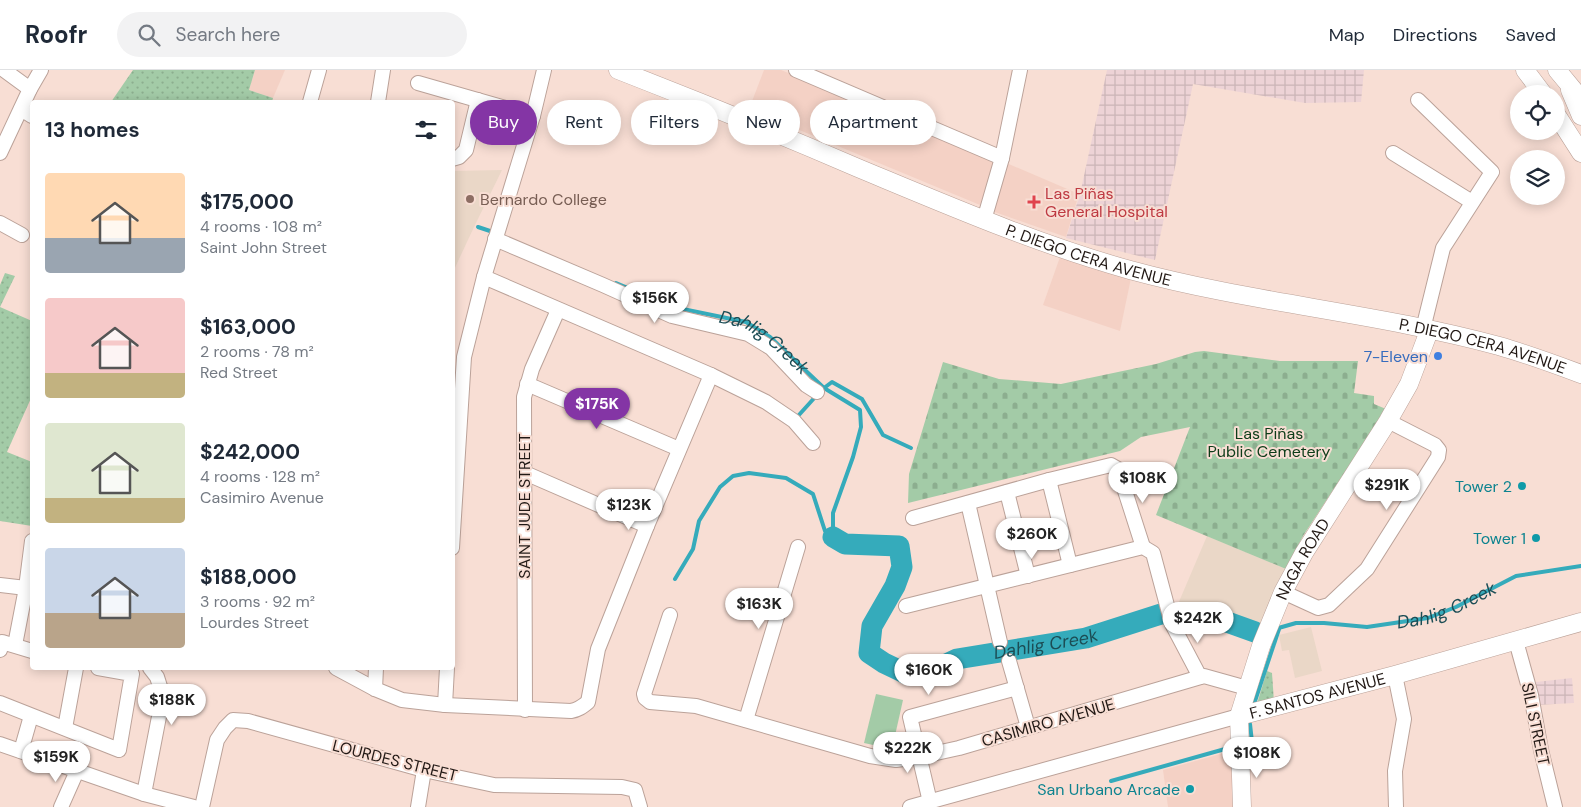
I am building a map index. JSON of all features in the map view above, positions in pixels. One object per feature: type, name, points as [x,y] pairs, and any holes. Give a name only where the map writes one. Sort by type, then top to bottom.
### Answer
[{"type":"main road","name":"P. DIEGO CERA AVENUE","points":[[618,70],[732,114],[984,220],[1114,265],[1185,284],[1426,330],[1497,346],[1581,374]]},
{"type":"main road","points":[[1525,70],[1536,85]]},
{"type":"main road","points":[[1562,76],[1581,99]]},
{"type":"main road","points":[[1562,76],[1581,116]]},
{"type":"main road","points":[[1565,115],[1581,128]]},
{"type":"main road","points":[[1565,128],[1581,153]]},
{"type":"main road","name":"NAGA ROAD","points":[[1242,807],[1239,716],[1261,646],[1283,592],[1304,553],[1388,421],[1409,384],[1426,330]]},
{"type":"main road","name":"F. SANTOS AVENUE","points":[[1239,716],[1395,675],[1581,622]]},
{"type":"street","points":[[4,70],[30,89]]},
{"type":"street","points":[[0,153],[27,113],[30,89],[41,70]]},
{"type":"street","points":[[311,100],[319,70]]},
{"type":"street","points":[[378,100],[383,70]]},
{"type":"street","points":[[537,100],[544,70]]},
{"type":"street","points":[[796,70],[1002,158]]},
{"type":"street","points":[[984,220],[1002,158],[1020,70]]},
{"type":"street","points":[[418,83],[478,100]]},
{"type":"street","points":[[1418,100],[1492,172],[1443,248],[1426,330]]},
{"type":"street","points":[[455,158],[459,157],[466,150],[470,133]]},
{"type":"street","points":[[455,452],[458,357],[524,145]]},
{"type":"street","points":[[1393,153],[1472,202]]},
{"type":"street","points":[[0,223],[22,235]]},
{"type":"street","points":[[496,239],[604,284],[672,316],[748,334],[770,348],[806,385],[817,392]]},
{"type":"street","points":[[484,277],[711,375],[766,402],[794,421],[813,443]]},
{"type":"street","name":"SAINT JUDE STREET","points":[[525,710],[524,406],[527,384],[558,310]]},
{"type":"street","points":[[340,670],[374,689],[402,700],[525,710],[571,711],[578,710],[584,706],[588,702],[598,649],[647,526],[711,375]]},
{"type":"street","points":[[527,384],[679,449]]},
{"type":"street","points":[[1283,592],[1318,608],[1329,605],[1367,569],[1438,456],[1439,450],[1435,445],[1388,421]]},
{"type":"street","points":[[912,518],[1048,480],[1111,465],[1118,469],[1142,546],[1153,553],[1172,624],[1200,677]]},
{"type":"street","points":[[525,473],[647,526]]},
{"type":"street","points":[[1048,480],[1070,565]]},
{"type":"street","points":[[1007,492],[1028,576]]},
{"type":"street","points":[[968,503],[1000,642]]},
{"type":"street","points":[[906,606],[1142,546]]},
{"type":"street","points":[[746,720],[798,547]]},
{"type":"street","points":[[15,645],[30,557]]},
{"type":"street","points":[[0,585],[26,588]]},
{"type":"street","name":"CASIMIRO AVENUE","points":[[670,615],[644,694],[644,698],[650,702],[696,706],[870,756],[896,760],[959,748],[1204,676],[1247,688]]},
{"type":"street","name":"SILI STREET","points":[[1516,641],[1531,695],[1541,750],[1555,807]]},
{"type":"street","points":[[0,650],[2,642],[30,650]]},
{"type":"street","points":[[1009,661],[1028,727]]},
{"type":"street","points":[[65,728],[76,670]]},
{"type":"street","points":[[0,703],[119,750],[132,674],[109,670]]},
{"type":"street","points":[[144,794],[163,696],[157,677],[152,670]]},
{"type":"street","points":[[374,689],[376,670]]},
{"type":"street","points":[[445,705],[447,670]]},
{"type":"street","points":[[1395,675],[1404,719],[1395,771],[1396,807]]},
{"type":"street","points":[[930,802],[909,718],[911,715],[1017,688]]},
{"type":"street","points":[[27,715],[11,748],[144,794],[194,807]]},
{"type":"street","name":"F. SANTOS AVENUE","points":[[910,807],[1239,716]]},
{"type":"street","name":"LOURDES STREET","points":[[202,807],[217,740],[232,720],[248,721],[424,770],[494,785],[622,787],[635,790],[640,807]]},
{"type":"street","points":[[418,807],[424,770]]},
{"type":"street","points":[[61,807],[77,771]]},
{"type":"shaded area","points":[[255,70],[285,70],[273,98],[249,90]]},
{"type":"shaded area","points":[[764,70],[781,70],[854,100],[810,100],[810,134],[800,130],[800,100],[752,100]]},
{"type":"shaded area","points":[[1107,70],[1364,70],[1361,102],[1305,103],[1193,84],[1155,260],[1066,238],[1080,194]]},
{"type":"shaded area","points":[[936,133],[996,158],[980,205],[836,145],[936,145]]},
{"type":"shaded area","name":"Las Piñas General Hospital","points":[[1004,162],[1079,194],[1066,237],[989,210]]},
{"type":"shaded area","name":"Bernardo College","points":[[502,170],[455,268],[455,171]]},
{"type":"shaded area","points":[[1060,257],[1131,278],[1120,331],[1043,305]]},
{"type":"shaded area","points":[[1207,536],[1286,569],[1258,630],[1178,604]]},
{"type":"shaded area","points":[[1311,627],[1322,671],[1295,678],[1289,650],[1282,651],[1279,635]]},
{"type":"shaded area","points":[[1572,678],[1574,703],[1537,705],[1536,682]]},
{"type":"shaded area","name":"San Urbano Arcade","points":[[1231,751],[1234,807],[1168,807],[1163,770]]},
{"type":"green space","points":[[133,70],[255,70],[249,90],[273,98],[272,100],[112,100]]},
{"type":"green space","points":[[5,273],[15,276],[0,307],[0,285]]},
{"type":"green space","points":[[0,307],[30,320],[30,400],[7,452],[30,461],[30,526],[0,521]]},
{"type":"green space","name":"Las Piñas Public Cemetery","points":[[1204,351],[1280,361],[1358,361],[1354,393],[1374,396],[1374,404],[1386,409],[1303,536],[1286,569],[1156,515],[1190,427],[1141,437],[1120,451],[908,503],[909,474],[943,362],[999,379],[1061,384],[1156,364]]},
{"type":"green space","points":[[1267,671],[1272,673],[1274,702],[1256,707]]},
{"type":"green space","points":[[876,694],[903,700],[892,749],[864,743]]},
{"type":"waterway","points":[[478,227],[493,232]]},
{"type":"waterway","name":"Dahlig Creek","points":[[616,283],[673,307],[746,322],[770,337],[824,388],[860,410],[861,427],[853,457],[833,513],[833,537]]},
{"type":"waterway","points":[[824,388],[832,382],[862,399],[883,435],[911,448]]},
{"type":"waterway","points":[[798,416],[817,395]]},
{"type":"waterway","name":"Dahlig Creek","points":[[675,579],[693,549],[699,521],[720,487],[733,476],[749,473],[786,478],[813,494],[825,531],[833,537]]},
{"type":"waterway","name":"Dahlig Creek","points":[[833,537],[845,544],[899,546],[902,567],[895,586],[872,626],[869,653],[907,674],[934,670],[957,659],[1086,638],[1161,614],[1202,613],[1255,632]]},
{"type":"waterway","name":"Dahlig Creek","points":[[1275,629],[1296,623],[1324,623],[1367,627],[1428,618],[1456,607],[1516,576],[1581,566]]},
{"type":"waterway","name":"Dahlig Creek","points":[[1253,707],[1279,629]]},
{"type":"waterway","name":"Dahlig Creek","points":[[1246,744],[1252,742],[1250,724]]},
{"type":"waterway","name":"Dahlig Creek","points":[[1111,781],[1225,749]]},
{"type":"place","name":"Bernardo College","points":[[470,199]]},
{"type":"place","name":"Las Piñas General Hospital","points":[[1034,202]]},
{"type":"place","name":"7-Eleven","points":[[1438,356]]},
{"type":"place","name":"Tower 2","points":[[1522,486]]},
{"type":"place","name":"Tower 1","points":[[1536,538]]},
{"type":"place","name":"San Urbano Arcade","points":[[1190,789]]}]
